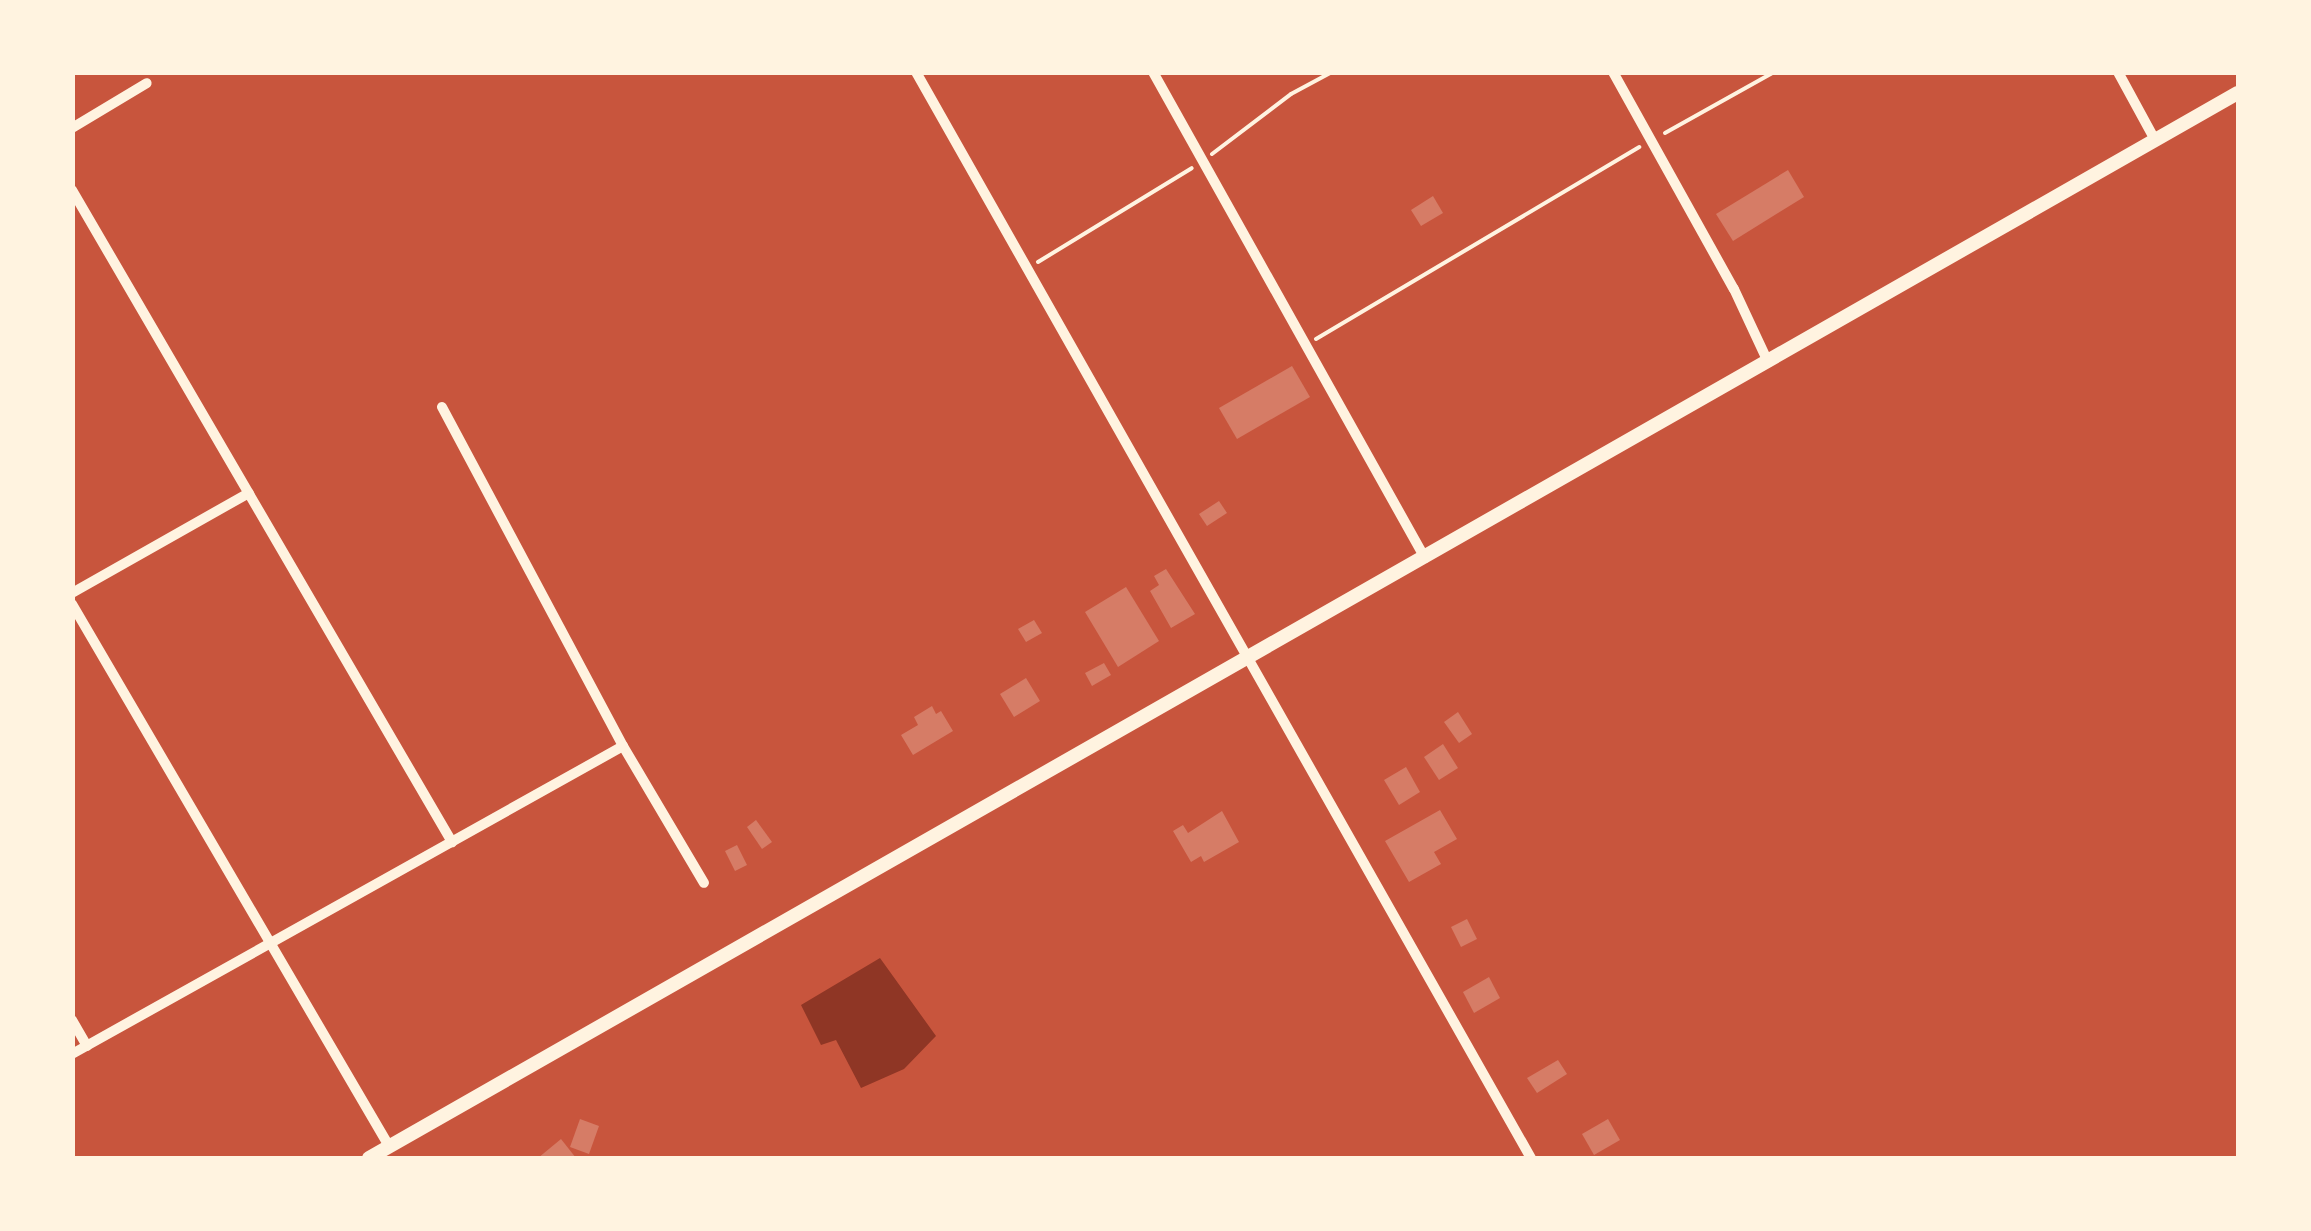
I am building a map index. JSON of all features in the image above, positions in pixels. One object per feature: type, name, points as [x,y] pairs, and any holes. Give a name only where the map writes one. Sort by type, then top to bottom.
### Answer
[{"type":"street","points":[[916,72],[1531,1158]]},
{"type":"street","points":[[1153,72],[1425,558]]},
{"type":"street","points":[[1613,72],[1734,289],[1768,362]]},
{"type":"street","points":[[2118,72],[2155,140]]},
{"type":"street","points":[[72,128],[147,83]]},
{"type":"street","points":[[368,1158],[2238,93]]},
{"type":"street","points":[[72,190],[452,842]]},
{"type":"street","points":[[442,407],[622,746],[704,882]]},
{"type":"street","points":[[72,594],[249,492]]},
{"type":"street","points":[[72,604],[390,1146]]},
{"type":"street","points":[[72,1054],[622,746]]},
{"type":"street","points":[[72,1020],[87,1046]]},
{"type":"path","points":[[1027,268],[1203,161],[1291,94],[1332,72]]},
{"type":"path","points":[[1306,345],[1651,140],[1774,72]]},
{"type":"shaded area","points":[[880,958],[936,1036],[904,1069],[861,1088],[836,1040],[821,1045],[801,1005]]},
{"type":"building","points":[[1788,170],[1804,197],[1733,241],[1716,214]]},
{"type":"building","points":[[1433,196],[1443,213],[1421,226],[1411,210]]},
{"type":"building","points":[[1292,366],[1310,397],[1237,439],[1219,408]]},
{"type":"building","points":[[1219,501],[1227,513],[1207,526],[1199,514]]},
{"type":"building","points":[[1166,569],[1195,614],[1171,628],[1150,591],[1159,585],[1154,576]]},
{"type":"building","points":[[1126,587],[1159,641],[1118,667],[1085,612]]},
{"type":"building","points":[[1034,620],[1042,633],[1026,642],[1018,629]]},
{"type":"building","points":[[1104,663],[1111,675],[1092,686],[1085,673]]},
{"type":"building","points":[[1026,678],[1040,701],[1014,717],[1000,694]]},
{"type":"building","points":[[932,706],[936,714],[941,711],[953,731],[913,755],[901,735],[918,725],[914,717]]},
{"type":"building","points":[[1458,712],[1472,734],[1459,743],[1444,722]]},
{"type":"building","points":[[1443,744],[1458,768],[1439,780],[1424,757]]},
{"type":"building","points":[[1406,767],[1420,792],[1399,805],[1384,780]]},
{"type":"building","points":[[1440,810],[1457,839],[1434,852],[1441,864],[1409,882],[1385,841]]},
{"type":"building","points":[[1222,811],[1239,842],[1204,862],[1201,856],[1191,862],[1173,831],[1183,825],[1188,833]]},
{"type":"building","points":[[756,820],[772,842],[762,849],[747,827]]},
{"type":"building","points":[[737,845],[747,865],[735,871],[725,851]]},
{"type":"building","points":[[1467,919],[1477,939],[1461,947],[1451,927]]},
{"type":"building","points":[[1489,977],[1500,998],[1474,1013],[1463,992]]},
{"type":"building","points":[[1558,1060],[1567,1074],[1537,1093],[1527,1078]]},
{"type":"building","points":[[580,1119],[599,1126],[589,1154],[570,1147]]},
{"type":"building","points":[[1608,1119],[1620,1140],[1594,1155],[1582,1134]]},
{"type":"building","points":[[561,1139],[576,1158],[538,1158]]}]
